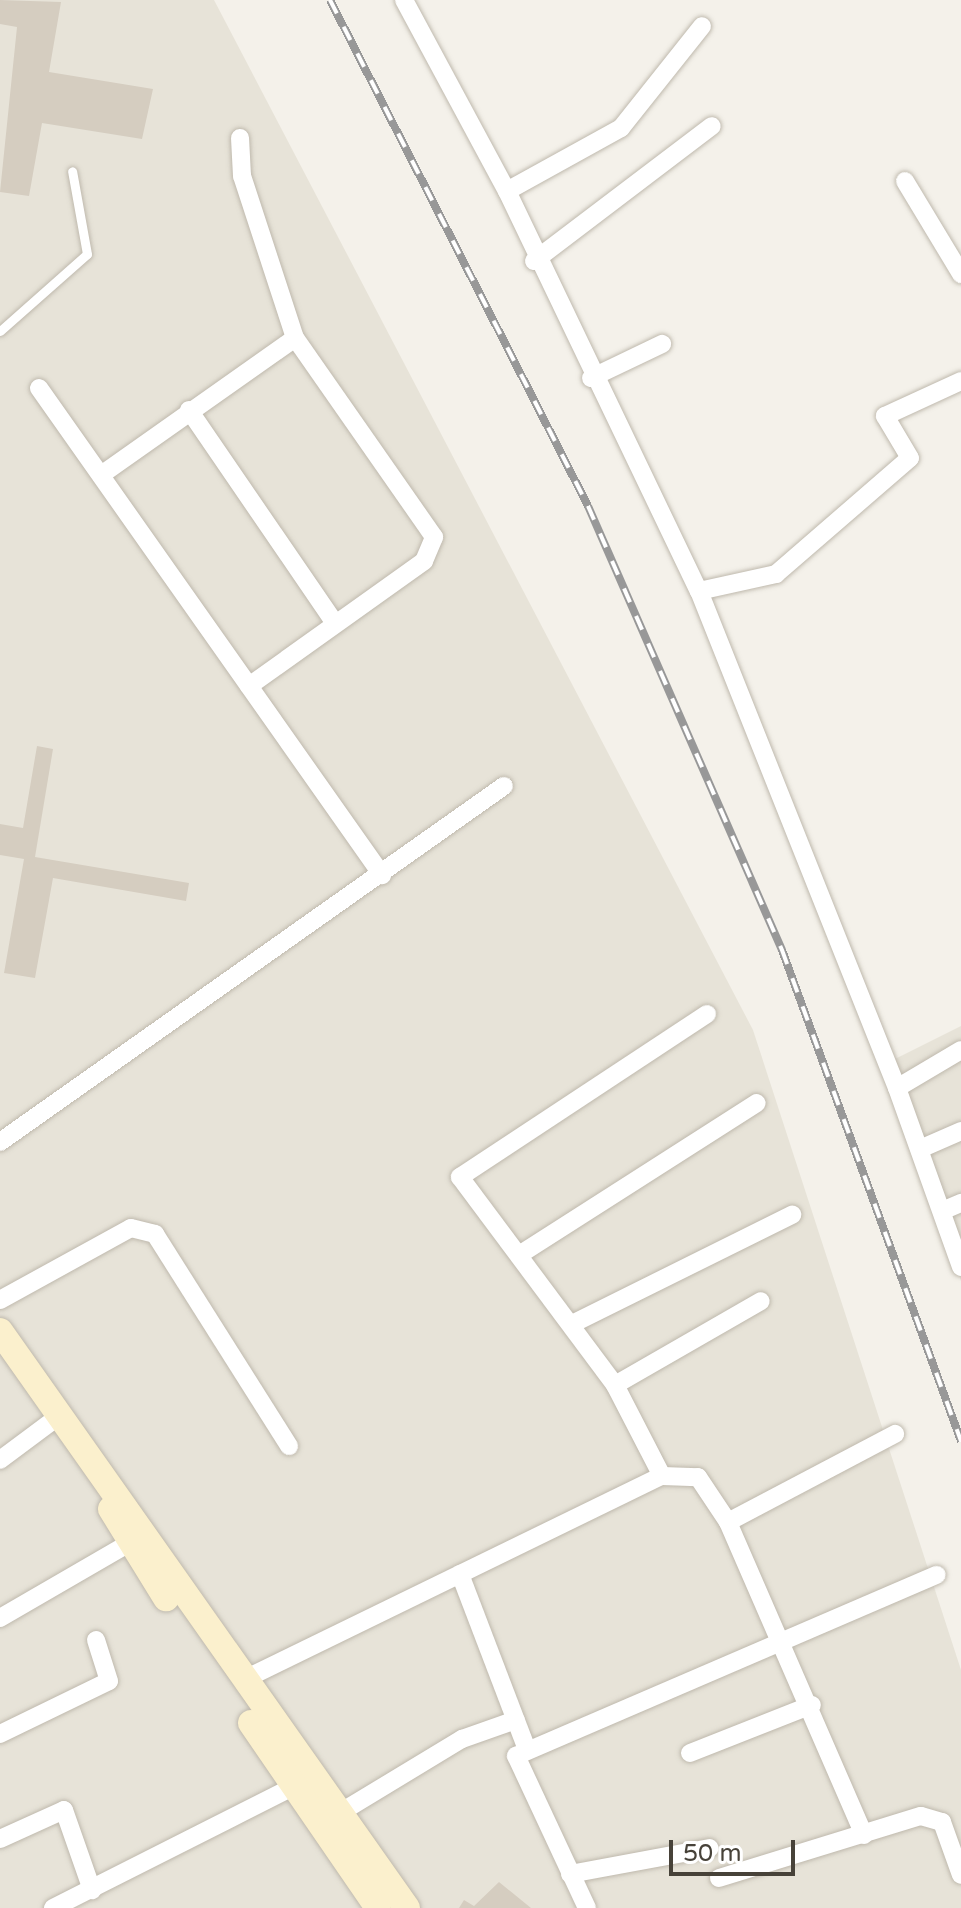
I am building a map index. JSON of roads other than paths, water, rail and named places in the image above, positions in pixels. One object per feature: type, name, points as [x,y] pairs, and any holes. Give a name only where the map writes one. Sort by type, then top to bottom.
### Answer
[{"type":"main road","points":[[0,1331],[53,1422]]},
{"type":"main road","points":[[0,1360],[53,1422],[243,1680],[378,1908]]},
{"type":"main road","points":[[138,1538],[302,1782],[338,1814],[407,1908]]},
{"type":"street","points":[[404,0],[507,191],[534,261],[699,591],[897,1088],[961,1267]]},
{"type":"street","points":[[507,191],[621,128],[702,26]]},
{"type":"street","points":[[534,261],[712,126]]},
{"type":"street","points":[[240,138],[242,176],[295,338],[434,537],[424,561],[334,622],[249,686]]},
{"type":"street","points":[[905,181],[961,274]]},
{"type":"street","points":[[101,475],[295,338]]},
{"type":"street","points":[[591,378],[662,344]]},
{"type":"street","points":[[699,591],[776,574],[910,458],[885,416],[961,381]]},
{"type":"street","points":[[39,388],[382,875]]},
{"type":"street","points":[[189,410],[334,622]]},
{"type":"street","points":[[0,1142],[504,786]]},
{"type":"street","points":[[662,1476],[615,1385],[460,1177],[707,1014]]},
{"type":"street","points":[[897,1088],[961,1050]]},
{"type":"street","points":[[519,1255],[757,1103]]},
{"type":"street","points":[[920,1149],[961,1131]]},
{"type":"street","points":[[942,1211],[961,1203]]},
{"type":"street","points":[[572,1324],[792,1215]]},
{"type":"street","points":[[0,1300],[131,1228],[155,1234],[289,1446]]},
{"type":"street","points":[[615,1385],[761,1301]]},
{"type":"street","points":[[0,1460],[53,1422]]},
{"type":"street","points":[[728,1522],[895,1434]]},
{"type":"street","points":[[243,1680],[662,1476],[698,1477],[728,1522],[812,1705],[864,1835]]},
{"type":"street","points":[[0,1618],[138,1538]]},
{"type":"street","points":[[460,1574],[526,1747],[517,1768],[587,1908]]},
{"type":"street","points":[[526,1747],[783,1645],[937,1575]]},
{"type":"street","points":[[0,1734],[109,1681],[96,1640]]},
{"type":"street","points":[[690,1753],[812,1705]]},
{"type":"street","points":[[338,1814],[462,1739],[516,1720]]},
{"type":"street","points":[[53,1908],[302,1782]]},
{"type":"street","points":[[0,1839],[64,1810],[92,1890]]},
{"type":"street","points":[[719,1878],[933,1817],[942,1822],[961,1875]]},
{"type":"street","points":[[570,1874],[710,1848]]},
{"type":"lane","points":[[0,331],[87,254],[72,171]]},
{"type":"railway","points":[[330,0],[588,506],[782,950],[961,1441]]}]
